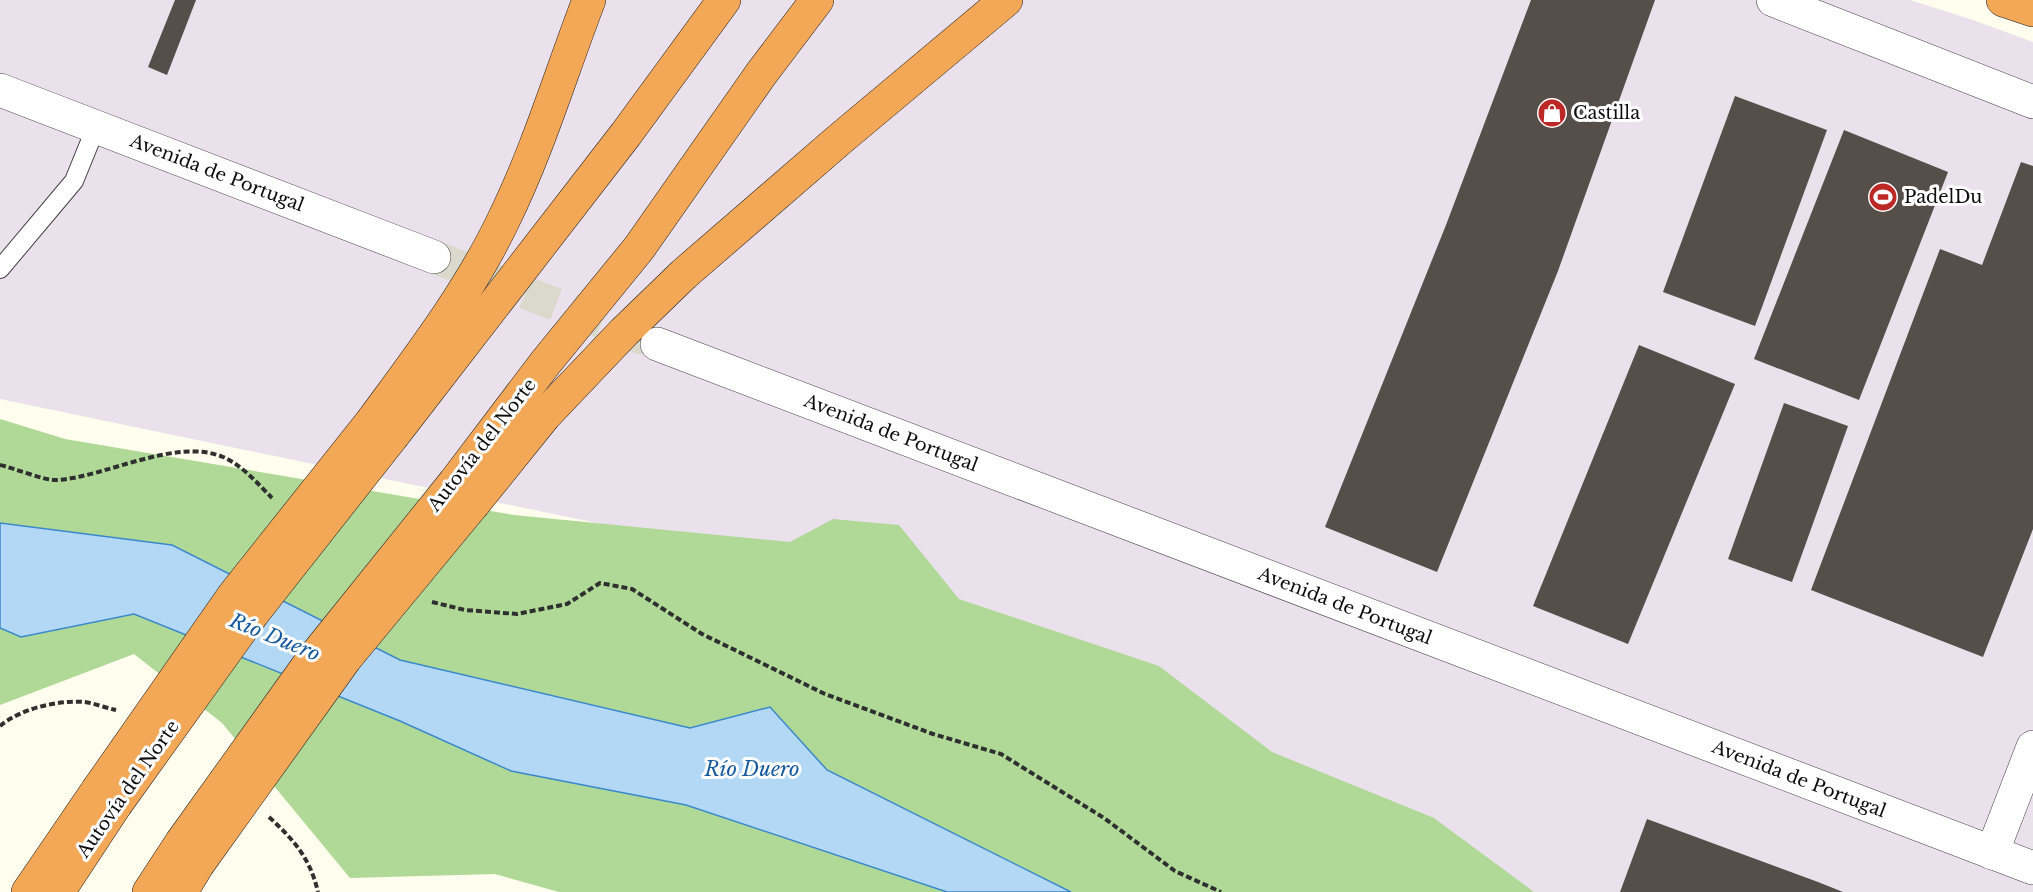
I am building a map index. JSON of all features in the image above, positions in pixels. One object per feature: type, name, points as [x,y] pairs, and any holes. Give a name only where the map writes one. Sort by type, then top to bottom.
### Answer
[{"type":"highway","points":[[565,62],[584,0]]},
{"type":"highway","points":[[384,427],[417,361],[470,282],[503,222],[529,162],[590,0]]},
{"type":"highway","name":"Autovía del Norte","points":[[58,892],[106,798],[253,613],[384,427],[626,134],[724,0]]},
{"type":"highway","name":"Autovía del Norte","points":[[149,892],[189,854],[312,660],[464,492],[546,362],[639,248],[816,0]]},
{"type":"highway","points":[[2003,0],[2033,10]]},
{"type":"highway","points":[[464,492],[545,415],[624,332],[684,274],[840,139],[1008,4]]},
{"type":"highway","points":[[28,892],[106,798]]},
{"type":"highway","points":[[181,892],[189,854]]},
{"type":"street","points":[[1773,0],[2033,102]]},
{"type":"street","name":"Avenida de Portugal","points":[[0,90],[434,257]]},
{"type":"street","name":"Avenida de Portugal","points":[[657,344],[2033,868]]},
{"type":"street","points":[[1992,852],[2033,747]]},
{"type":"lane","points":[[0,270],[74,181],[96,127]]},
{"type":"path","points":[[0,465],[55,480],[88,475],[156,457],[203,452],[224,457],[273,498]]},
{"type":"path","points":[[429,601],[465,610],[517,614],[567,604],[600,583],[632,589],[702,634],[825,694],[933,734],[1001,754],[1104,818],[1174,871],[1221,892]]},
{"type":"shaded area","points":[[0,0],[1910,0],[2033,42],[2033,892],[1501,892],[640,532],[0,399]]},
{"type":"green space","points":[[0,419],[65,439],[514,515],[790,542],[833,519],[899,525],[959,599],[1159,666],[1272,752],[1434,818],[1534,892],[1071,892],[827,770],[770,707],[690,728],[400,660],[172,545],[0,523]]},
{"type":"green space","points":[[134,614],[400,721],[511,771],[686,805],[947,892],[559,892],[495,874],[350,878],[222,723],[134,654],[0,705],[0,628],[21,637]]},
{"type":"water","name":"Río Duero","points":[[0,523],[172,545],[400,660],[690,728],[770,707],[827,770],[1071,892],[947,892],[686,805],[511,771],[400,721],[134,614],[21,637],[0,628]]},
{"type":"building","points":[[175,0],[196,0],[167,75],[148,67]]},
{"type":"building","points":[[1531,0],[1655,0],[1558,271],[1437,572],[1325,527],[1446,225]]},
{"type":"building","points":[[1735,96],[1827,130],[1755,326],[1663,292]]},
{"type":"building","points":[[1844,130],[1948,172],[1859,400],[1754,359]]},
{"type":"building","points":[[2021,162],[2033,166],[2033,529],[1983,657],[1811,590],[1940,249],[1982,265]]},
{"type":"building","points":[[1639,345],[1735,384],[1628,644],[1533,606]]},
{"type":"building","points":[[1784,403],[1848,426],[1792,582],[1728,559]]},
{"type":"building","points":[[1647,819],[1818,882],[1843,892],[1620,892]]},
{"type":"tunnel","points":[[434,257],[650,341]]},
{"type":"place","name":"Castilla","points":[[1552,113]]},
{"type":"place","name":"PadelDu","points":[[1883,197]]}]
